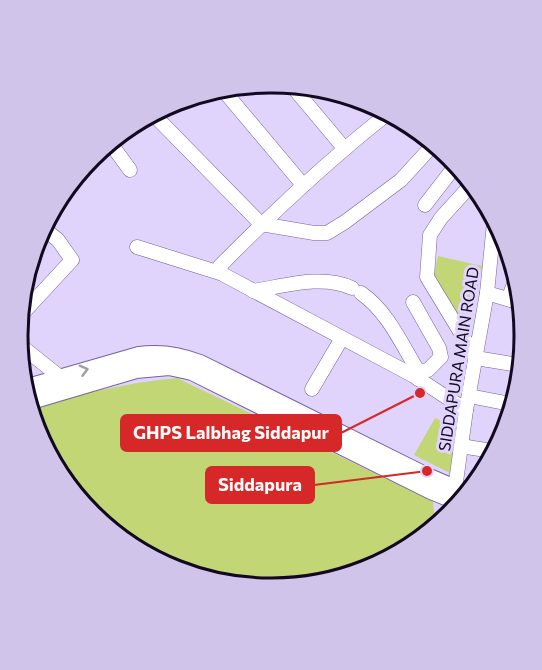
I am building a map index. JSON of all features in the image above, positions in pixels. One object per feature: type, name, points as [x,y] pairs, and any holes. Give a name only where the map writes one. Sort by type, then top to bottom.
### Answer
[{"type":"main road","points":[[37,398],[62,384],[140,355],[152,353],[183,357],[200,363],[454,493]]},
{"type":"main road","points":[[34,386],[62,384]]},
{"type":"street","points":[[299,95],[344,148]]},
{"type":"street","points":[[228,96],[303,185]]},
{"type":"street","points":[[220,273],[220,266],[261,224],[344,148],[380,119]]},
{"type":"street","points":[[159,120],[261,224],[314,233],[327,233],[345,222],[401,180],[428,150]]},
{"type":"street","points":[[115,150],[130,170]]},
{"type":"street","points":[[425,205],[450,172]]},
{"type":"street","points":[[466,191],[441,218],[430,235],[428,277],[476,358],[511,364]]},
{"type":"street","points":[[31,302],[72,260],[58,240],[51,234]]},
{"type":"street","name":"SIDDAPURA MAIN ROAD","points":[[458,489],[461,446],[487,292],[493,237]]},
{"type":"street","points":[[137,247],[220,273],[342,338],[418,375],[467,403],[503,404]]},
{"type":"street","points":[[253,291],[321,281],[334,282],[357,290],[374,302],[385,314],[418,375]]},
{"type":"street","points":[[487,292],[510,299]]},
{"type":"street","points":[[413,302],[439,348],[441,357],[428,370],[418,375]]},
{"type":"street","points":[[312,389],[342,338]]},
{"type":"street","points":[[29,354],[62,384]]},
{"type":"street","points":[[461,446],[484,450]]},
{"type":"green space","points":[[438,256],[482,266],[467,338],[432,285]]},
{"type":"green space","points":[[177,378],[433,501],[434,514],[406,537],[392,545],[349,565],[318,573],[287,577],[255,577],[224,573],[178,559],[136,537],[89,495],[61,456],[39,404]]},
{"type":"green space","points":[[435,418],[459,429],[452,474],[414,455]]},
{"type":"place","name":"GHPS Lalbhag Siddapur","points":[[420,393]]},
{"type":"place","name":"Siddapura","points":[[427,471]]}]
